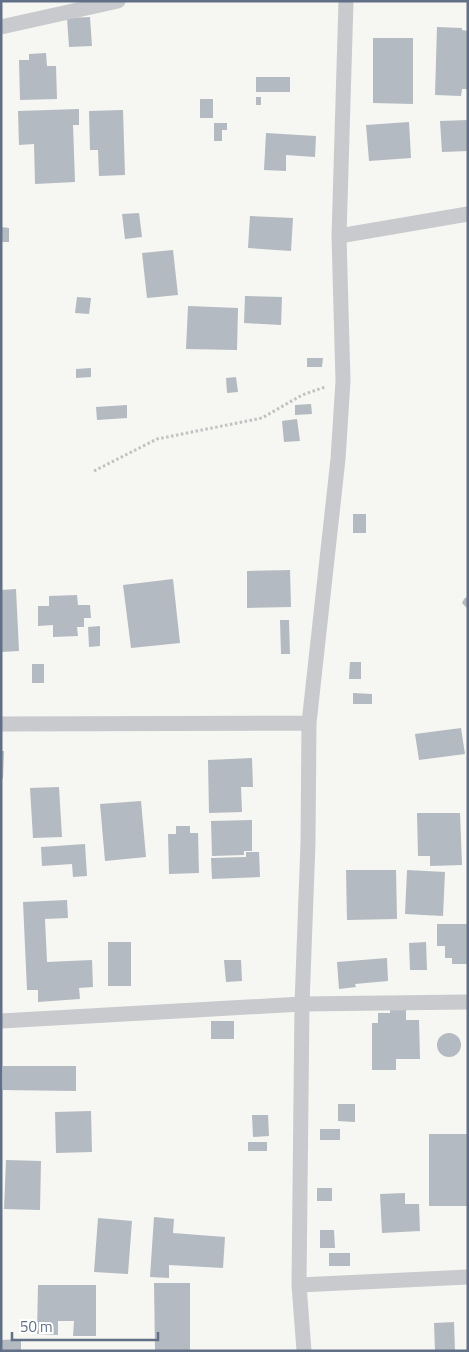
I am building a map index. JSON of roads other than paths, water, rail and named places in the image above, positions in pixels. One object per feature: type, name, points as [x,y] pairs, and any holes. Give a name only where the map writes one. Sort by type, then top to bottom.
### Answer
[{"type":"street","points":[[1,27],[118,1]]},
{"type":"street","points":[[304,1351],[298,1285],[309,723],[338,459],[343,382],[338,236],[346,1]]},
{"type":"street","points":[[338,236],[468,214]]},
{"type":"street","points":[[1,724],[309,723]]},
{"type":"street","points":[[1,1020],[302,1004],[468,1002]]},
{"type":"street","points":[[298,1285],[468,1277]]}]
